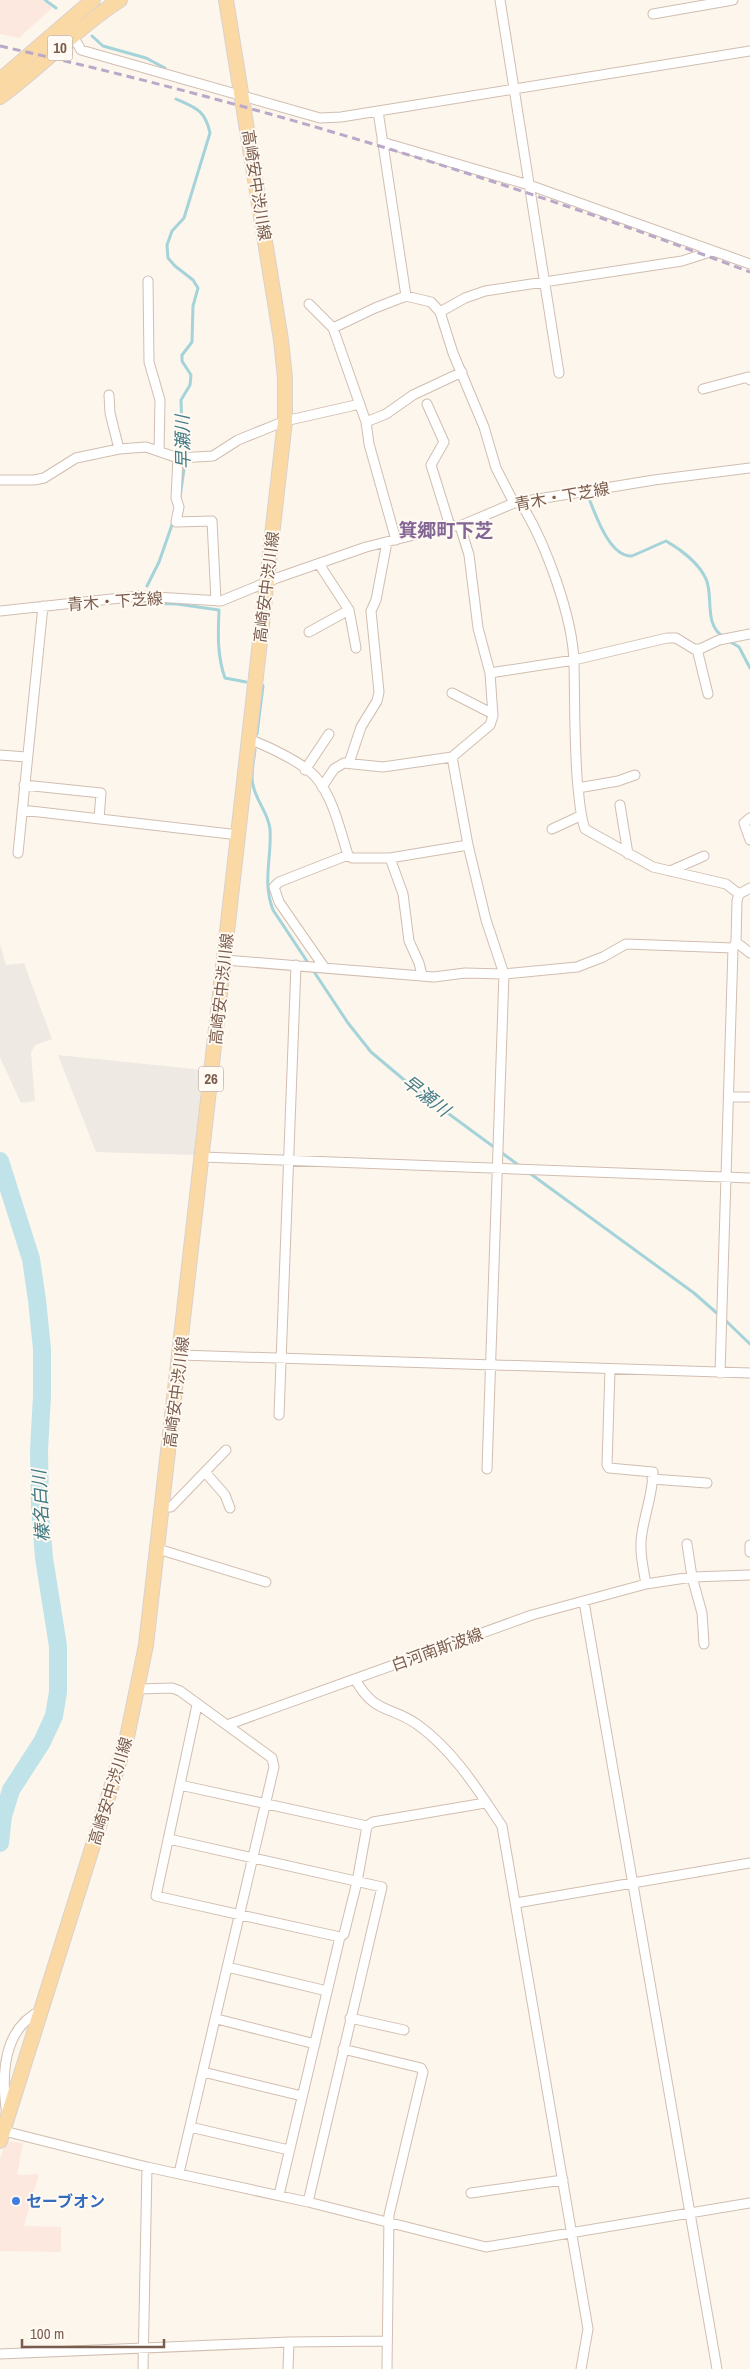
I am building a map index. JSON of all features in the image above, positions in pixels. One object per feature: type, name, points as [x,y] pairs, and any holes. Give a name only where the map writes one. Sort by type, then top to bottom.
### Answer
[{"type":"main road","name":"10","points":[[0,80],[93,0]]},
{"type":"main road","name":"10","points":[[0,97],[28,76],[73,36],[120,0]]},
{"type":"main road","name":"高崎安中渋川線","points":[[2,2136],[108,1801],[138,1689],[163,1507],[285,420],[285,378],[281,340],[243,95],[226,0]]},
{"type":"street","points":[[500,0],[560,373]]},
{"type":"street","points":[[654,14],[733,0]]},
{"type":"street","points":[[73,36],[81,50],[320,118],[341,117],[750,51]]},
{"type":"street","points":[[378,111],[406,296]]},
{"type":"street","points":[[382,142],[529,186],[750,264]]},
{"type":"street","points":[[440,312],[465,298],[485,291],[682,261],[713,251]]},
{"type":"street","points":[[148,281],[149,362],[160,400],[159,451]]},
{"type":"street","points":[[333,328],[406,296],[431,302],[440,312],[484,427],[496,468],[517,503],[530,518],[563,601],[574,660],[574,743],[580,816],[585,829],[653,867],[726,884],[739,894]]},
{"type":"street","points":[[309,304],[333,328],[360,404],[366,422],[369,444],[392,541],[376,600],[371,611],[380,692],[361,727],[349,762]]},
{"type":"street","points":[[366,422],[386,414],[413,395],[462,372]]},
{"type":"street","points":[[703,389],[748,377],[750,380]]},
{"type":"street","points":[[109,395],[110,413],[119,449]]},
{"type":"street","points":[[0,480],[39,479],[76,458],[119,449],[146,447],[183,457],[213,456],[238,440],[285,420],[360,404]]},
{"type":"street","points":[[427,404],[444,442],[430,465],[450,526]]},
{"type":"street","points":[[183,457],[176,522],[212,521],[216,601]]},
{"type":"street","name":"青木・下芝線","points":[[0,611],[139,596],[216,601],[319,564],[392,541],[450,526],[460,526],[517,503],[654,480],[750,468]]},
{"type":"street","points":[[322,787],[334,769],[344,762],[383,767],[452,756],[490,725],[493,714],[490,673],[478,628],[469,555],[460,526]]},
{"type":"street","points":[[319,564],[349,610],[356,648]]},
{"type":"street","points":[[18,853],[26,757],[43,606]]},
{"type":"street","points":[[309,632],[349,610]]},
{"type":"street","points":[[697,649],[719,640],[750,634]]},
{"type":"street","points":[[490,673],[574,660],[666,638],[676,638],[697,649],[708,694]]},
{"type":"street","points":[[452,693],[493,714]]},
{"type":"street","points":[[306,770],[329,734]]},
{"type":"street","points":[[249,739],[276,750],[317,778],[331,804],[348,854],[357,859],[390,858],[468,844]]},
{"type":"street","points":[[0,754],[26,757]]},
{"type":"street","points":[[452,756],[468,844],[486,920],[504,974],[486,1469]]},
{"type":"street","points":[[578,788],[618,781],[635,775]]},
{"type":"street","points":[[24,785],[101,793],[99,819]]},
{"type":"street","points":[[620,805],[628,854]]},
{"type":"street","points":[[22,810],[239,834]]},
{"type":"street","points":[[552,829],[580,816]]},
{"type":"street","points":[[750,818],[744,823],[750,840]]},
{"type":"street","points":[[321,967],[280,902],[274,887],[279,882],[348,854]]},
{"type":"street","points":[[670,871],[704,856]]},
{"type":"street","points":[[390,858],[403,894],[409,941],[422,975]]},
{"type":"street","points":[[720,1373],[720,1324],[728,1177],[729,1097],[737,901],[739,894],[750,888]]},
{"type":"street","points":[[225,960],[434,977],[465,973],[504,974],[577,967],[603,957],[626,944],[735,945],[750,953]]},
{"type":"street","points":[[279,1415],[299,965]]},
{"type":"street","points":[[729,1097],[750,1097]]},
{"type":"street","points":[[202,1157],[289,1161],[498,1165],[532,1169],[750,1178]]},
{"type":"street","points":[[180,1355],[750,1374]]},
{"type":"street","points":[[610,1369],[607,1466],[609,1468],[650,1470],[652,1472],[641,1551],[646,1584]]},
{"type":"street","points":[[163,1507],[171,1507],[226,1450]]},
{"type":"street","points":[[205,1472],[225,1495],[230,1508]]},
{"type":"street","points":[[652,1479],[707,1483]]},
{"type":"street","points":[[687,1544],[692,1577],[702,1612],[704,1644]]},
{"type":"street","points":[[750,1545],[750,1552]]},
{"type":"street","points":[[158,1549],[266,1582]]},
{"type":"street","name":"白河南斯波線","points":[[227,1725],[532,1615],[646,1584],[692,1577],[750,1575]]},
{"type":"street","points":[[584,1602],[717,2369]]},
{"type":"street","points":[[355,1679],[374,1704],[418,1725],[455,1758],[502,1826],[588,2329],[581,2369]]},
{"type":"street","points":[[138,1689],[172,1688],[180,1691],[274,1761],[217,2019],[202,2072],[179,2173]]},
{"type":"street","points":[[197,1705],[156,1896],[340,1937]]},
{"type":"street","points":[[180,1785],[367,1826],[374,1822],[485,1803]]},
{"type":"street","points":[[279,2195],[340,1937],[344,1934],[357,1882],[367,1826]]},
{"type":"street","points":[[169,1839],[382,1887],[308,2202]]},
{"type":"street","points":[[516,1903],[750,1863]]},
{"type":"street","points":[[228,1967],[327,1991]]},
{"type":"street","points":[[7,2117],[4,2047],[31,2015],[42,2010]]},
{"type":"street","points":[[350,2018],[404,2030]]},
{"type":"street","points":[[217,2019],[315,2044]]},
{"type":"street","points":[[343,2049],[421,2068],[423,2072],[388,2222],[387,2369]]},
{"type":"street","points":[[202,2072],[302,2096]]},
{"type":"street","points":[[190,2127],[289,2150]]},
{"type":"street","points":[[2,2136],[279,2195],[428,2234],[486,2247],[750,2202]]},
{"type":"street","points":[[143,2369],[147,2167]]},
{"type":"street","points":[[471,2193],[563,2180]]},
{"type":"street","points":[[0,2354],[288,2342],[387,2341]]},
{"type":"street","points":[[288,2342],[288,2369]]},
{"type":"shaded area","points":[[0,0],[42,0],[52,8],[19,38],[0,34]]},
{"type":"shaded area","points":[[0,944],[6,965],[24,963],[52,1039],[35,1045],[31,1053],[35,1101],[21,1103],[0,1057]]},
{"type":"shaded area","points":[[58,1055],[203,1070],[194,1155],[96,1152]]},
{"type":"shaded area","name":"セーブオン","points":[[6,2141],[23,2143],[17,2175],[39,2174],[24,2226],[61,2227],[61,2252],[0,2251],[0,2159]]},
{"type":"waterway","name":"早瀬川","points":[[45,0],[56,8]]},
{"type":"waterway","name":"早瀬川","points":[[92,36],[103,46],[146,58],[165,68]]},
{"type":"waterway","name":"早瀬川","points":[[176,99],[199,111],[205,119],[210,133],[184,218],[172,231],[167,245],[168,258],[193,280],[198,288],[193,306],[192,342],[182,355],[182,361],[191,375],[190,385],[181,400],[182,430],[186,455],[180,497]]},
{"type":"waterway","points":[[588,496],[604,533],[616,549],[624,554],[632,556],[666,541],[694,562],[706,579],[713,625],[724,637]]},
{"type":"waterway","name":"早瀬川","points":[[147,586],[159,562],[173,522]]},
{"type":"waterway","name":"早瀬川","points":[[144,603],[177,604],[219,610],[218,636],[222,670],[225,678],[246,682]]},
{"type":"waterway","points":[[729,641],[739,647],[750,668]]},
{"type":"waterway","name":"早瀬川","points":[[257,734],[263,686],[261,683]]},
{"type":"waterway","name":"早瀬川","points":[[255,750],[252,781],[270,829],[268,889],[273,910],[348,1023],[371,1052],[415,1089],[521,1167]]},
{"type":"waterway","name":"榛名白川","points":[[0,1161],[31,1259],[37,1300],[42,1349],[39,1450],[40,1506],[44,1558],[58,1646],[58,1692],[54,1716],[42,1742],[11,1790],[3,1816],[0,1843]]},
{"type":"waterway","name":"早瀬川","points":[[528,1172],[694,1293],[719,1315]]},
{"type":"waterway","name":"早瀬川","points":[[724,1319],[750,1344]]},
{"type":"railway","points":[[0,46],[190,92],[379,146],[566,206],[750,272]]},
{"type":"place","name":"セーブオン","points":[[16,2201]]},
{"type":"district","name":"箕郷町下芝","points":[[446,530]]}]
